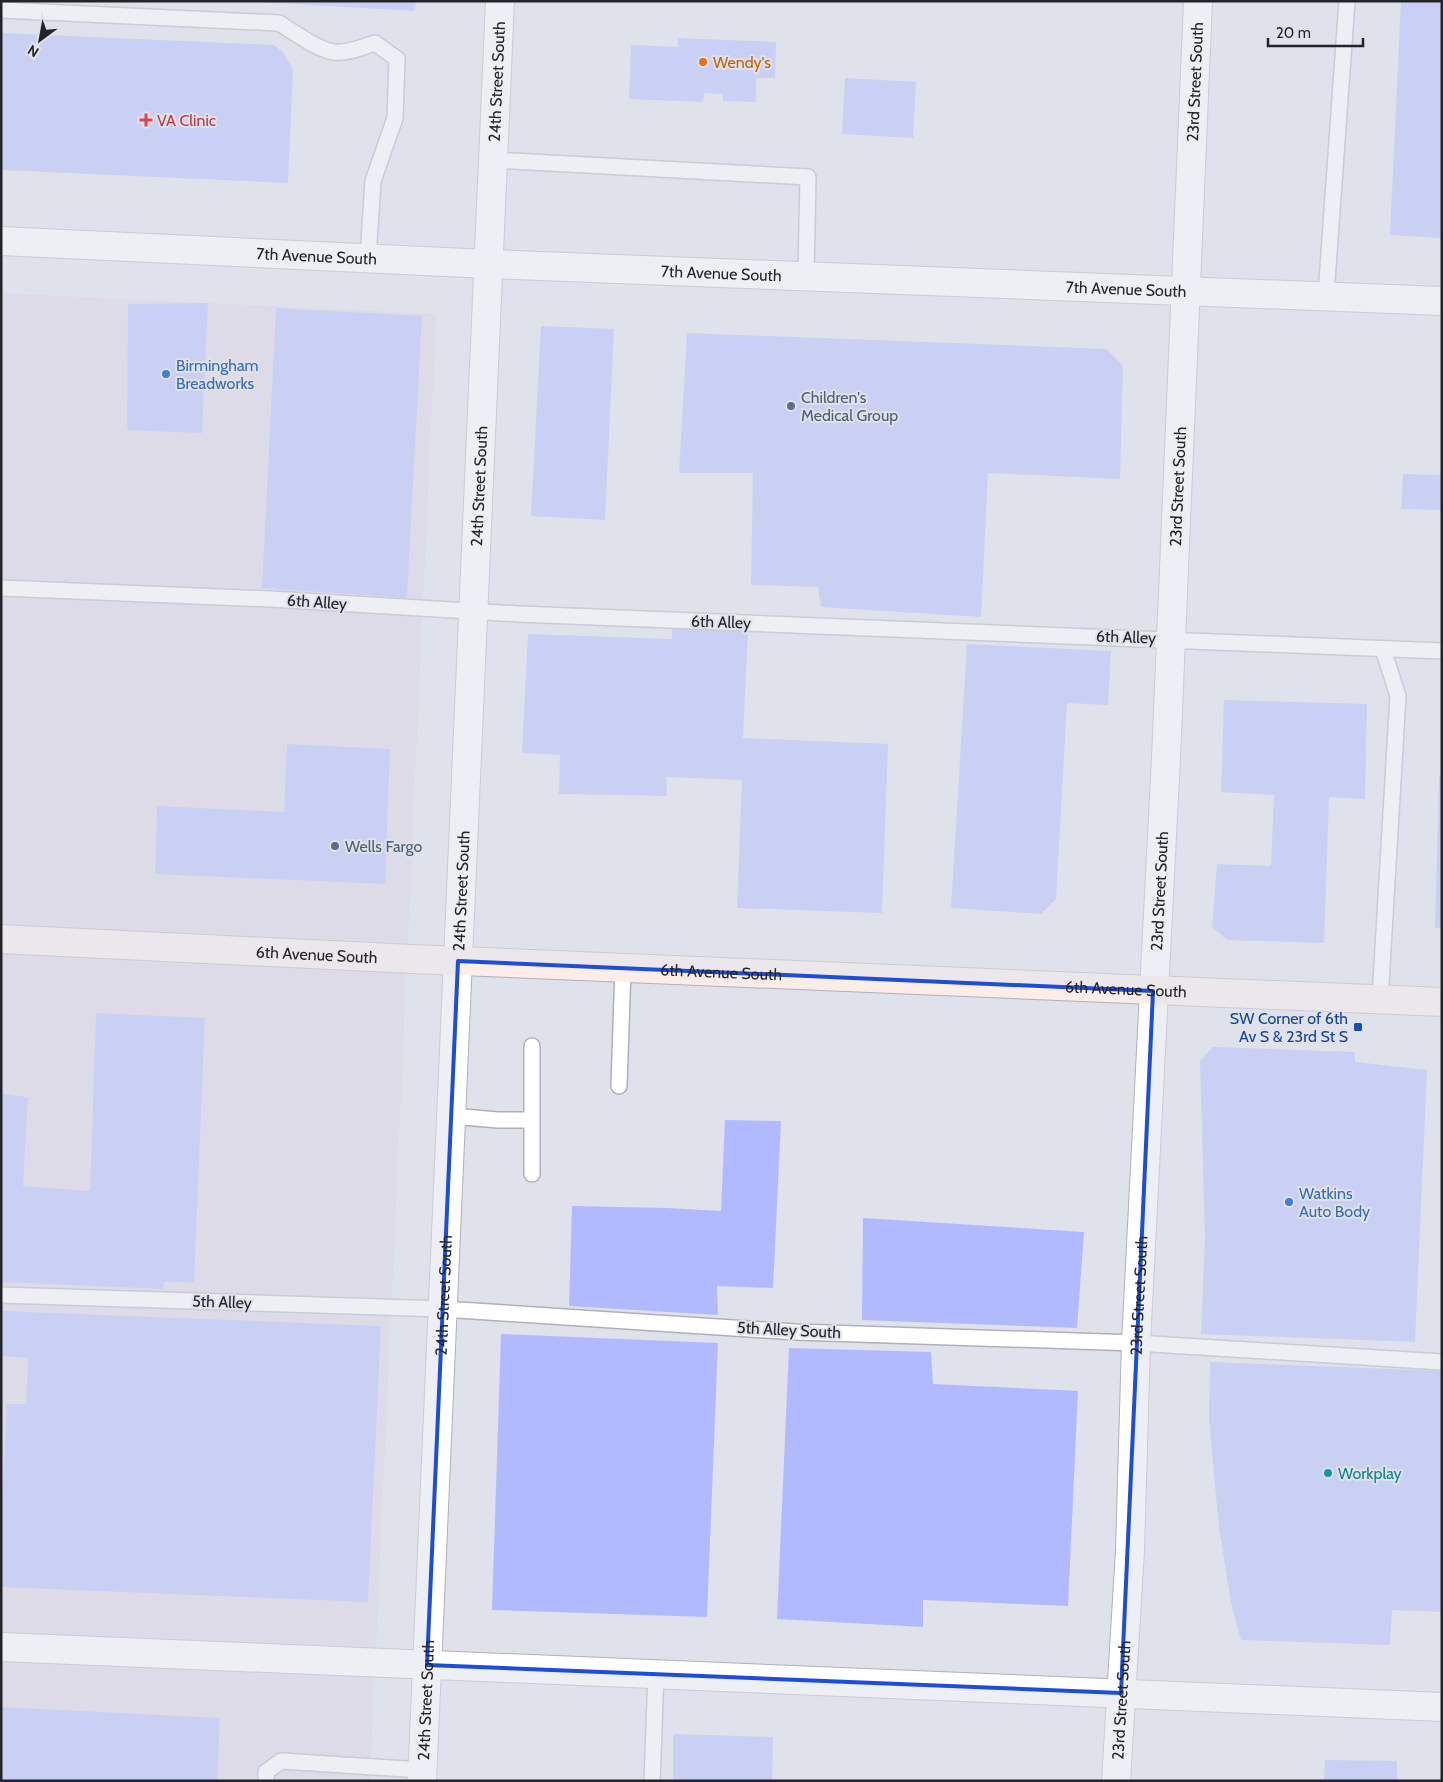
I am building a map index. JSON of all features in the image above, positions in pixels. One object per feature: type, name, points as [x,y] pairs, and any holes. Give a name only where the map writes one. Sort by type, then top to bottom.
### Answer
[{"type":"main road","name":"6th Avenue South","points":[[1,939],[458,961],[1442,1002]]},
{"type":"street","name":"24th Street South","points":[[422,1775],[500,1]]},
{"type":"street","name":"23rd Street South","points":[[1116,1781],[1130,1550],[1136,1343],[1198,1]]},
{"type":"street","name":"7th Avenue South","points":[[1,241],[488,264],[1185,289],[1442,301]]},
{"type":"street","points":[[1,1647],[1442,1706]]},
{"type":"lane","points":[[1326,296],[1347,1]]},
{"type":"lane","points":[[1,10],[279,22],[302,38],[334,52],[353,50],[375,43],[397,59],[397,68],[395,118],[373,181],[368,258]]},
{"type":"lane","points":[[493,160],[808,177],[806,275]]},
{"type":"lane","name":"6th Alley","points":[[1,588],[271,599],[473,612],[1442,651]]},
{"type":"lane","points":[[1380,999],[1398,696],[1383,649]]},
{"type":"lane","points":[[619,1086],[623,968]]},
{"type":"lane","points":[[532,1046],[532,1174]]},
{"type":"lane","points":[[451,1116],[498,1120],[531,1120]]},
{"type":"lane","name":"5th Alley","points":[[1,1296],[443,1309]]},
{"type":"lane","name":"5th Alley South","points":[[443,1309],[796,1332],[1136,1343],[1442,1362]]},
{"type":"lane","points":[[652,1781],[656,1674]]},
{"type":"lane","points":[[266,1781],[266,1772],[281,1761],[422,1775]]},
{"type":"highlighted area","points":[[458,961],[1153,991],[1121,1693],[427,1665]]},
{"type":"shaded area","points":[[1,293],[436,314],[370,1781],[1,1781]]},
{"type":"building","points":[[241,1],[416,1],[415,11]]},
{"type":"building","points":[[1401,1],[1442,1],[1442,238],[1390,235]]},
{"type":"building","name":"VA Clinic","points":[[1,33],[274,45],[283,52],[293,70],[288,183],[1,170]]},
{"type":"building","name":"Wendy's","points":[[678,38],[776,42],[775,78],[756,78],[756,102],[723,101],[723,94],[704,93],[703,102],[629,99],[631,45],[678,47]]},
{"type":"building","points":[[845,78],[916,82],[913,138],[842,134]]},
{"type":"building","name":"Birmingham Breadworks","points":[[208,303],[202,433],[127,430],[128,304]]},
{"type":"building","points":[[276,308],[422,316],[407,598],[262,588]]},
{"type":"building","points":[[541,326],[614,329],[605,520],[531,516]]},
{"type":"building","points":[[687,333],[1107,349],[1123,366],[1120,479],[988,473],[981,617],[821,607],[818,587],[751,585],[753,473],[679,473]]},
{"type":"building","points":[[1403,474],[1442,475],[1442,510],[1401,509]]},
{"type":"building","points":[[672,627],[748,630],[743,738],[888,744],[882,913],[737,908],[742,780],[666,777],[667,796],[559,794],[560,755],[522,753],[528,634],[672,639]]},
{"type":"building","points":[[967,644],[1111,651],[1108,705],[1067,703],[1056,899],[1041,914],[951,908]]},
{"type":"building","points":[[1224,700],[1367,704],[1365,799],[1329,797],[1324,943],[1227,940],[1212,927],[1217,864],[1271,866],[1274,795],[1221,792]]},
{"type":"building","name":"Wells Fargo","points":[[287,744],[390,749],[385,884],[155,874],[157,806],[284,812]]},
{"type":"building","points":[[1439,776],[1442,776],[1442,928],[1435,928]]},
{"type":"building","points":[[96,1013],[205,1018],[194,1283],[165,1281],[163,1289],[1,1282],[1,1094],[28,1097],[23,1186],[90,1191]]},
{"type":"building","points":[[1213,1047],[1355,1052],[1355,1062],[1427,1070],[1415,1342],[1201,1334],[1205,1238],[1200,1061]]},
{"type":"building","points":[[725,1120],[781,1121],[773,1288],[717,1286],[718,1315],[569,1306],[572,1206],[721,1211]]},
{"type":"building","points":[[863,1218],[1084,1232],[1077,1328],[862,1320]]},
{"type":"building","points":[[1,1311],[381,1326],[368,1602],[1,1587],[1,1519],[7,1404],[26,1404],[28,1358],[1,1356]]},
{"type":"building","points":[[501,1334],[718,1343],[707,1617],[492,1610]]},
{"type":"building","points":[[789,1348],[931,1352],[933,1384],[1078,1391],[1068,1606],[923,1600],[923,1627],[777,1619]]},
{"type":"building","name":"Workplay","points":[[1210,1362],[1442,1371],[1442,1612],[1392,1610],[1390,1645],[1241,1640],[1231,1603],[1219,1527],[1209,1420]]},
{"type":"building","points":[[1,1707],[220,1718],[217,1781],[1,1781]]},
{"type":"building","points":[[673,1734],[773,1737],[772,1781],[673,1781]]},
{"type":"building","points":[[1325,1760],[1397,1761],[1397,1781],[1324,1781]]},
{"type":"place","name":"Wendy's","points":[[703,62]]},
{"type":"place","name":"VA Clinic","points":[[146,120]]},
{"type":"place","name":"Birmingham Breadworks","points":[[166,374]]},
{"type":"place","name":"Children's Medical Group","points":[[791,406]]},
{"type":"place","name":"Wells Fargo","points":[[335,846]]},
{"type":"place","name":"SW Corner of 6th Av S & 23rd St S","points":[[1358,1027]]},
{"type":"place","name":"Watkins Auto Body","points":[[1289,1202]]},
{"type":"place","name":"Workplay","points":[[1328,1473]]}]
